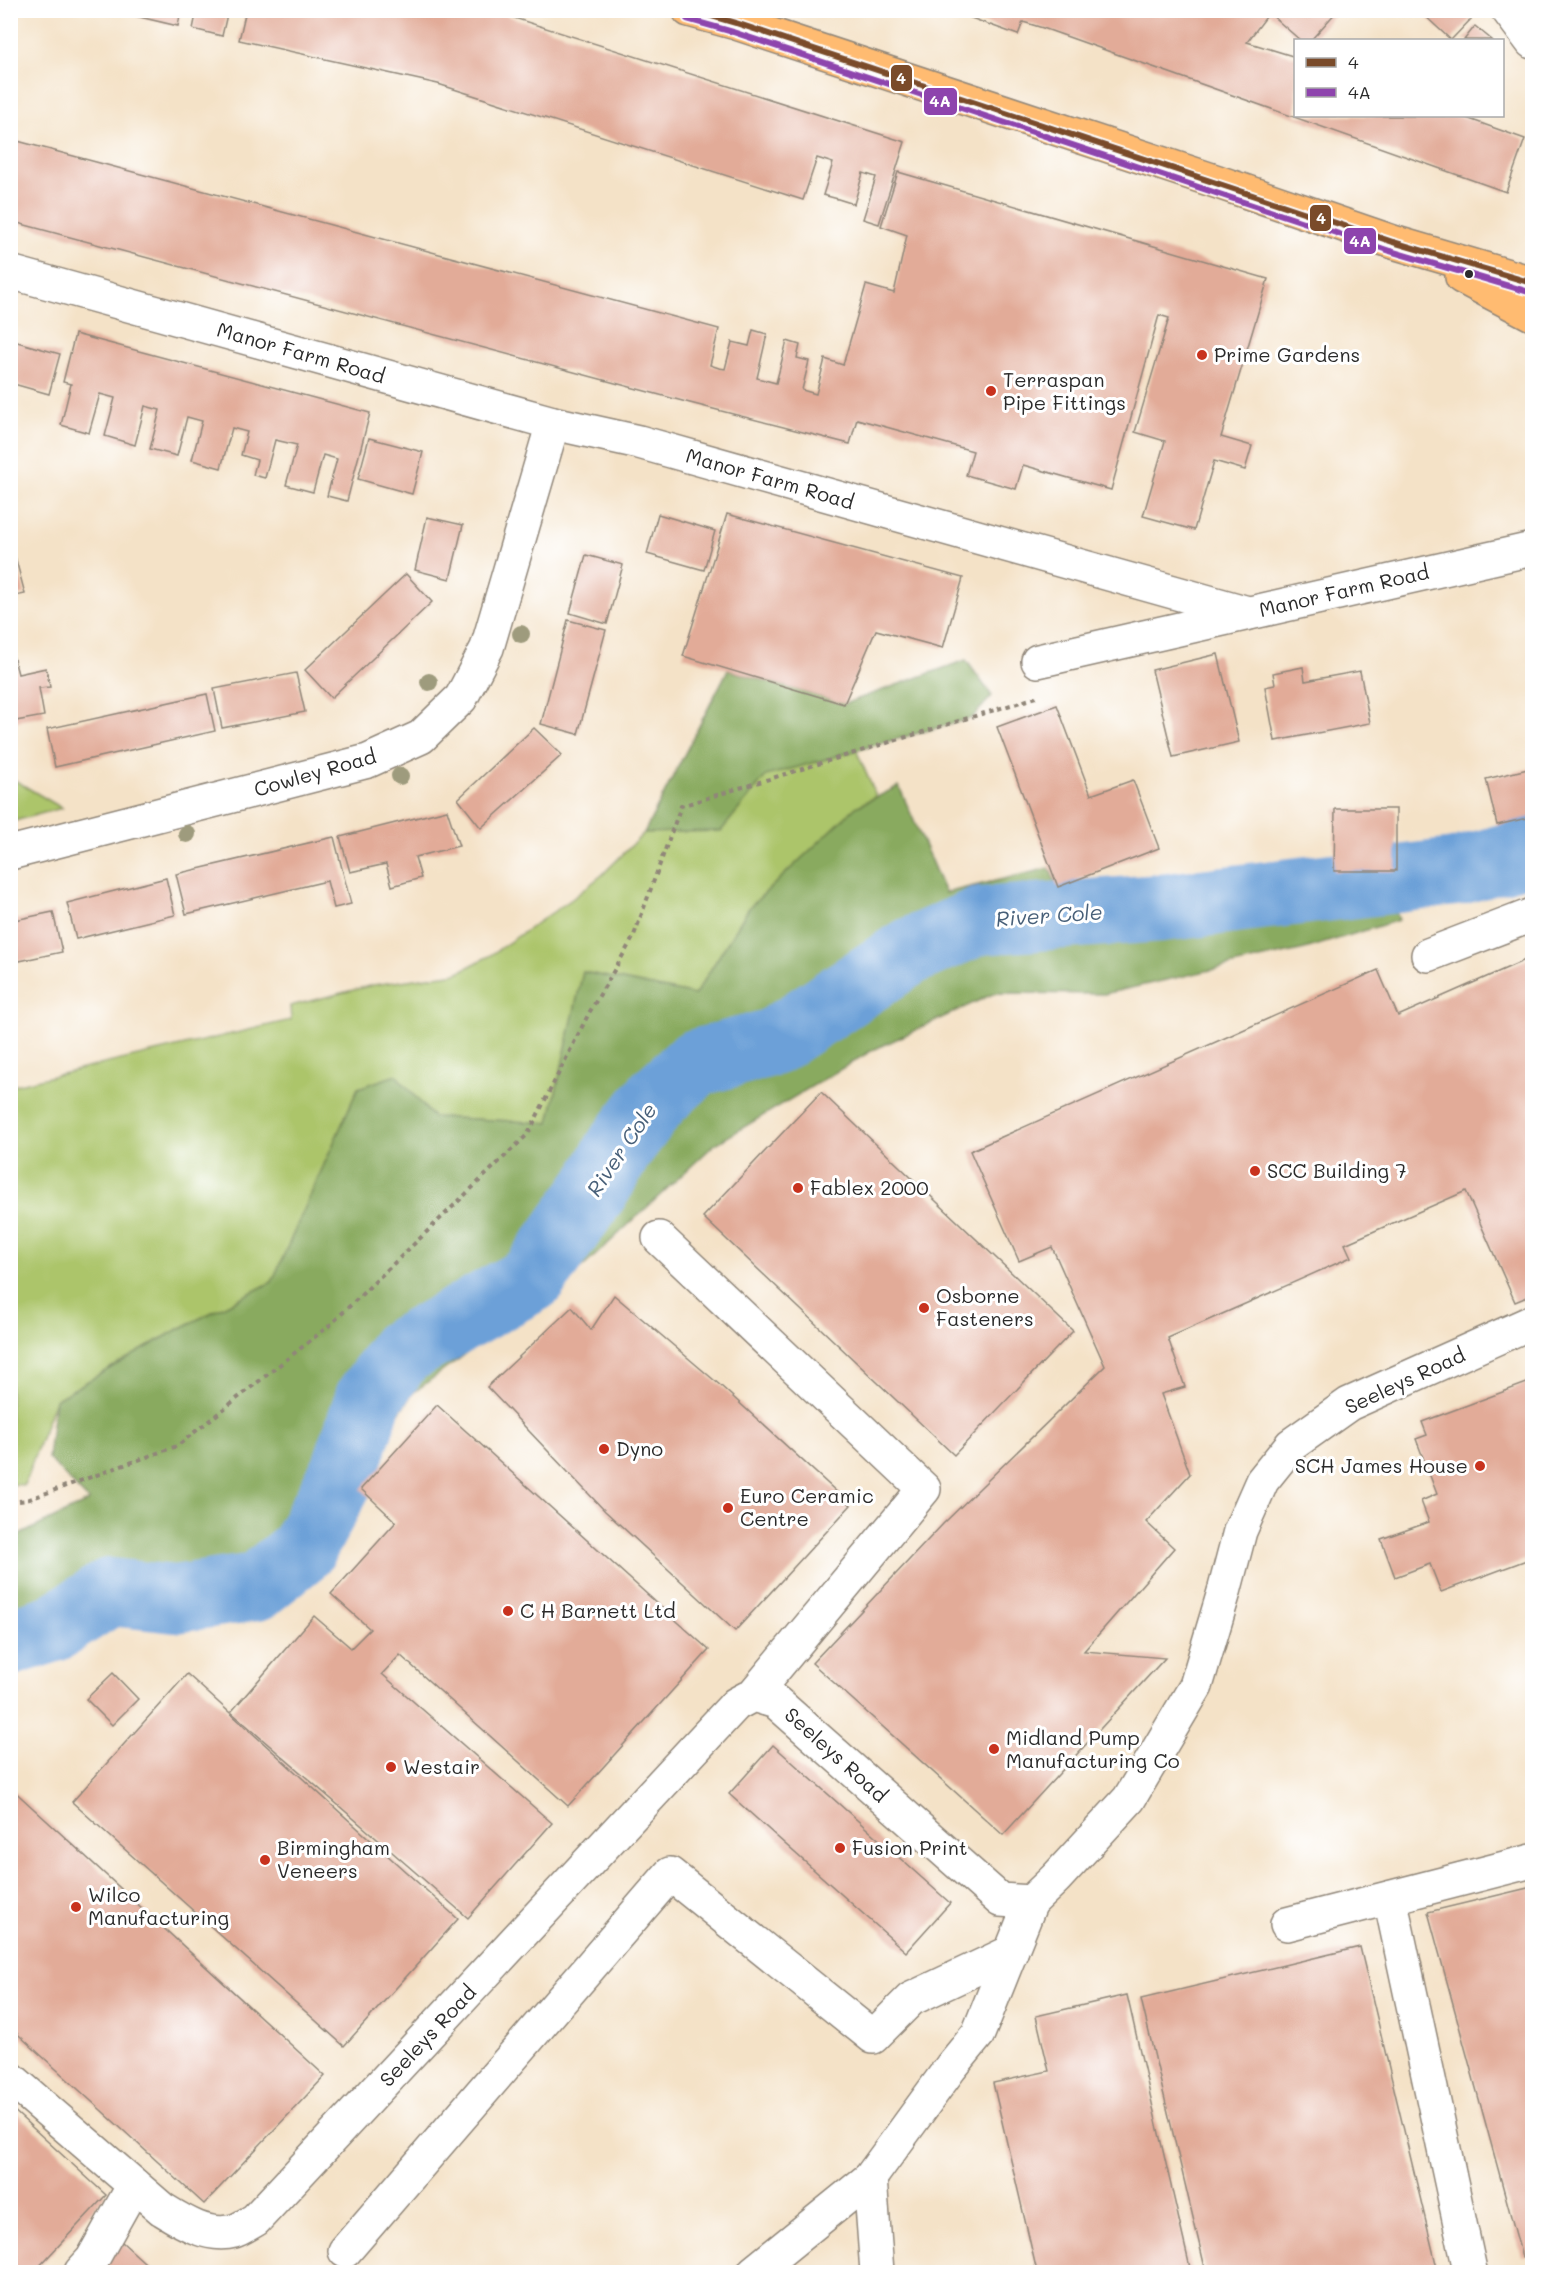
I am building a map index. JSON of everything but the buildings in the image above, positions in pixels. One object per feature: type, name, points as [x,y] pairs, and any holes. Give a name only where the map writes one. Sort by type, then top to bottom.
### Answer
[{"type":"highway","points":[[689,10],[803,45],[1393,242],[1533,283]]},
{"type":"highway","points":[[1393,242],[1533,314]]},
{"type":"street","points":[[1508,10],[1533,42]]},
{"type":"street","name":"Manor Farm Road","points":[[10,272],[553,423],[639,442],[1248,613],[1533,549]]},
{"type":"street","name":"Cowley Road","points":[[10,853],[368,761],[421,737],[461,698],[487,648],[553,423]]},
{"type":"street","points":[[1038,661],[1248,613]]},
{"type":"street","points":[[1428,954],[1533,915]]},
{"type":"street","points":[[659,1238],[924,1489],[753,1695]]},
{"type":"street","name":"Seeleys Road","points":[[10,2078],[162,2209],[185,2224],[208,2231],[233,2231],[255,2220],[736,1704],[753,1695],[776,1702],[1000,1900],[1031,1902],[1129,1799],[1196,1686],[1240,1531],[1262,1481],[1291,1445],[1349,1404],[1533,1322]]},
{"type":"street","points":[[1287,1924],[1533,1862]]},
{"type":"street","points":[[345,2251],[670,1874],[873,2037],[911,1999],[1011,1952]]},
{"type":"street","points":[[1390,1898],[1470,2270]]},
{"type":"street","points":[[754,2272],[870,2178],[951,2067],[978,2034],[1031,1902]]},
{"type":"street","points":[[870,2178],[877,2272]]},
{"type":"street","points":[[81,2272],[92,2260],[134,2185]]},
{"type":"path","points":[[10,1502],[27,1500],[177,1446],[330,1325],[528,1134],[589,1013],[633,938],[681,806],[1036,699]]},
{"type":"green space","points":[[966,660],[992,696],[972,718],[766,776],[721,831],[644,833],[728,670],[844,704]]},
{"type":"green space","points":[[728,670],[828,698],[852,740],[876,796],[856,807],[749,908],[695,995],[583,972],[549,1123],[433,1117],[396,1075],[358,1088],[272,1282],[175,1331],[55,1400],[24,1485],[10,1484],[10,1086],[291,1020],[290,1006],[373,985],[457,973],[489,956],[572,899],[602,875],[644,833]]},
{"type":"green space","points":[[11,778],[62,808],[11,822]]},
{"type":"green space","points":[[899,786],[945,893],[1049,868],[1064,901],[1066,919],[1092,924],[1387,890],[1399,920],[1305,949],[1104,994],[995,993],[871,1051],[714,1145],[583,1267],[413,1393],[369,1455],[334,1526],[216,1603],[97,1613],[11,1607],[11,1539],[89,1501],[48,1458],[55,1400],[175,1331],[272,1282],[358,1088],[396,1075],[433,1117],[549,1123],[583,972],[695,995],[749,908],[856,807]]},
{"type":"waterway","name":"River Cole","points":[[10,1642],[54,1628],[110,1592],[175,1599],[256,1587],[302,1550],[345,1470],[369,1397],[401,1352],[533,1278],[599,1184],[620,1147],[658,1097],[696,1063],[773,1042],[909,952],[979,921],[1161,908],[1455,872],[1532,850]]},
{"type":"transit line","name":"4","points":[[691,10],[1393,242],[1532,283]]},
{"type":"transit line","name":"4A","points":[[687,19],[733,32],[1390,251],[1529,292]]},
{"type":"place","name":"Prime Gardens","points":[[1202,355]]},
{"type":"place","name":"Terraspan Pipe Fittings","points":[[991,391]]},
{"type":"place","name":"SCC Building 7","points":[[1255,1171]]},
{"type":"place","name":"Fablex 2000","points":[[798,1188]]},
{"type":"place","name":"Osborne Fasteners","points":[[924,1308]]},
{"type":"place","name":"Dyno","points":[[604,1449]]},
{"type":"place","name":"SCH James House","points":[[1480,1466]]},
{"type":"place","name":"Euro Ceramic Centre","points":[[728,1508]]},
{"type":"place","name":"C H Barnett Ltd","points":[[508,1611]]},
{"type":"place","name":"Midland Pump Manufacturing Co","points":[[994,1749]]},
{"type":"place","name":"Westair","points":[[391,1767]]},
{"type":"place","name":"Fusion Print","points":[[840,1848]]},
{"type":"place","name":"Birmingham Veneers","points":[[265,1860]]},
{"type":"place","name":"Wilco Manufacturing","points":[[76,1907]]}]
